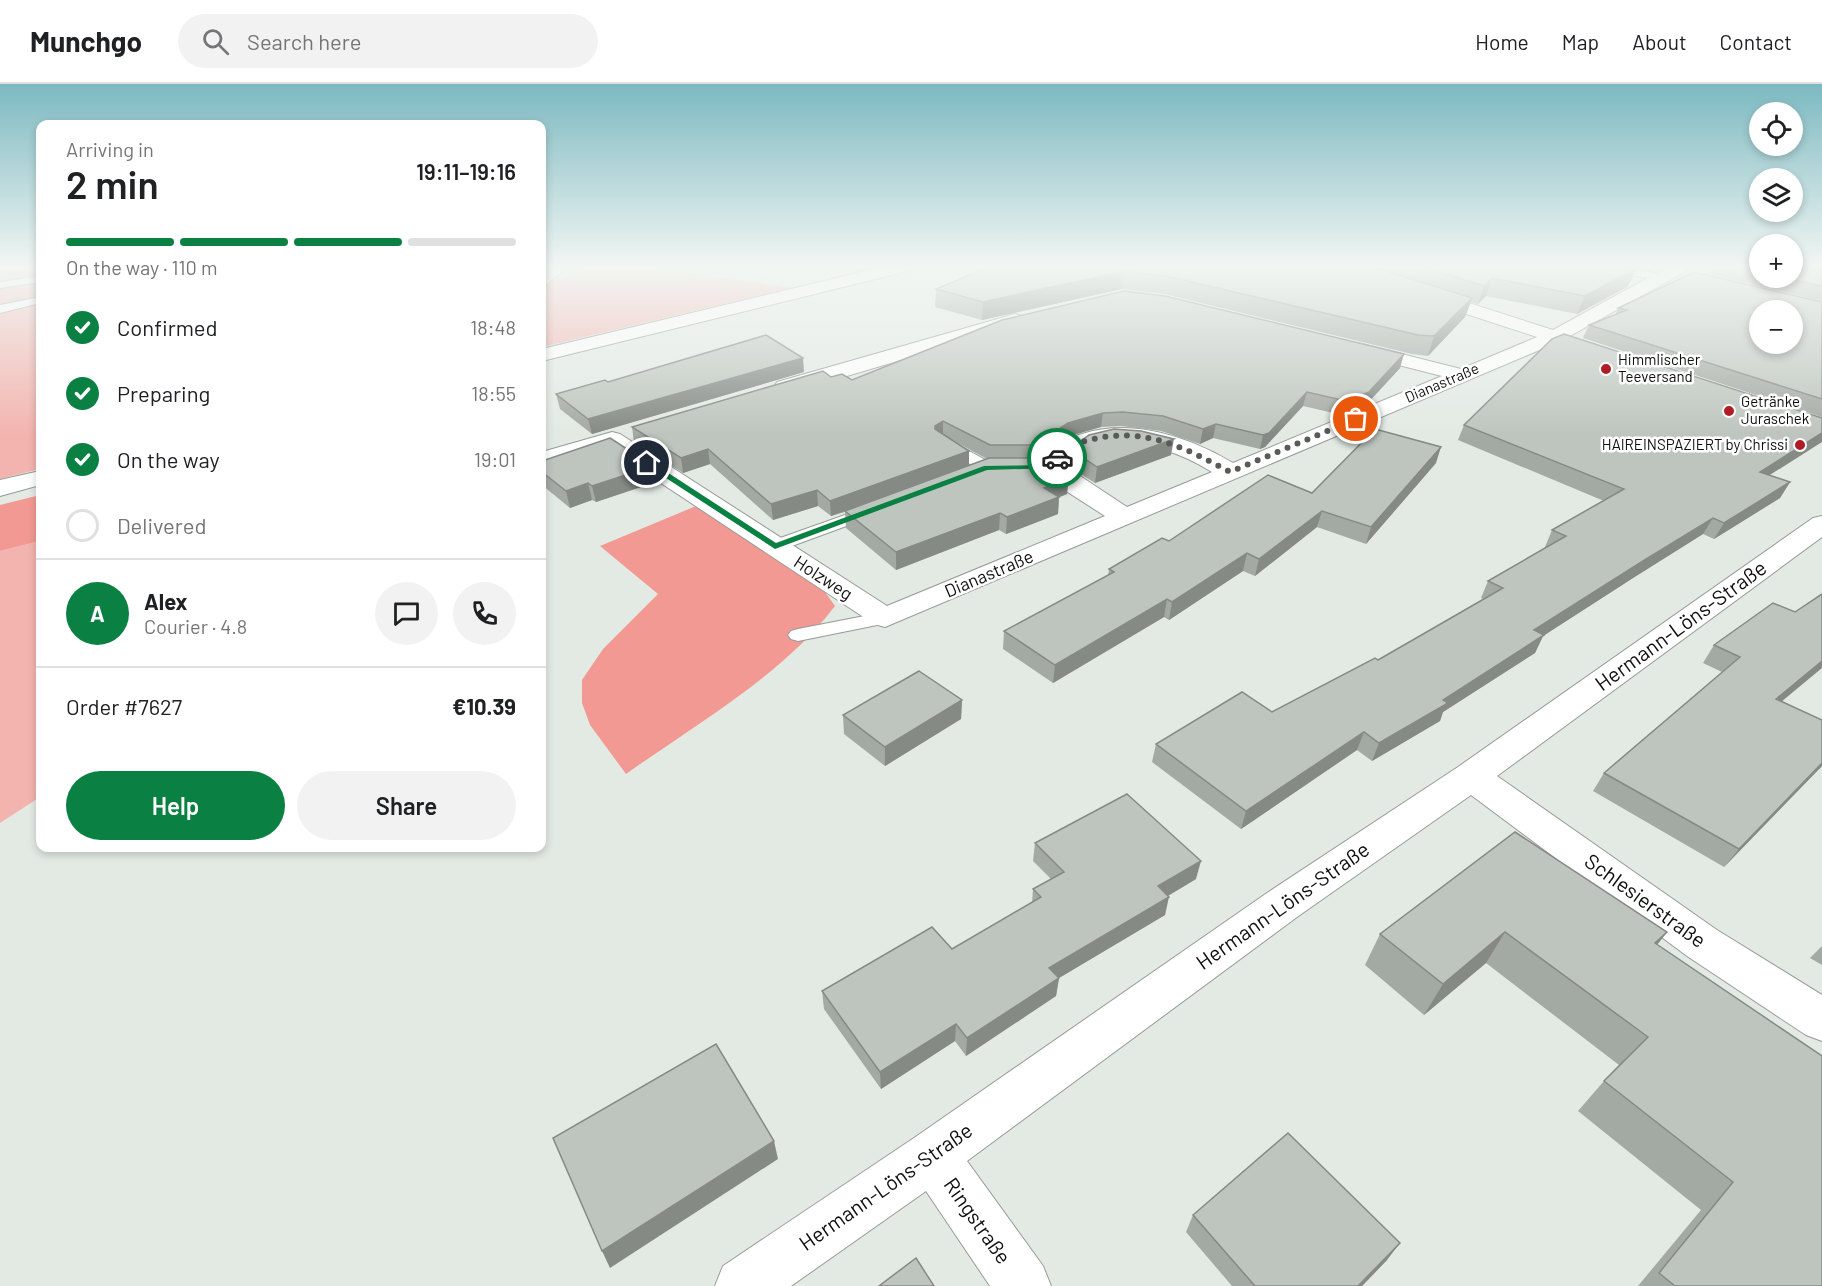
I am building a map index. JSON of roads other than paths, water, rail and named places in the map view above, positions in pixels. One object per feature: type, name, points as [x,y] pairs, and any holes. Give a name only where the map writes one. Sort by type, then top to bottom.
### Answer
[{"type":"street","points":[[546,354],[673,323]]},
{"type":"street","points":[[771,392],[1004,323]]},
{"type":"street","points":[[1513,323],[1566,341]]},
{"type":"street","name":"Dianastraße","points":[[885,618],[1461,375],[1566,341],[1595,323]]},
{"type":"street","points":[[1335,344],[1461,375]]},
{"type":"street","points":[[1125,517],[1047,467],[1058,455],[1070,447],[1106,436],[1128,435],[1155,439],[1186,448],[1230,472]]},
{"type":"street","name":"Holzweg","points":[[546,458],[622,436],[775,546],[885,618]]},
{"type":"street","points":[[0,488],[36,479]]},
{"type":"street","name":"Hermann-Löns-Straße","points":[[743,1286],[932,1156],[1282,905],[1471,776],[1822,524]]},
{"type":"street","name":"Schlesierstraße","points":[[1471,776],[1702,943],[1822,1020]]},
{"type":"street","name":"Ringstraße","points":[[932,1156],[1023,1286]]},
{"type":"lane","points":[[944,442],[986,467]]},
{"type":"lane","points":[[964,476],[986,467],[1019,467]]},
{"type":"lane","points":[[775,546],[886,505]]},
{"type":"lane","points":[[798,636],[885,618]]},
{"type":"place","name":"Himmlischer Teeversand","points":[[1606,369]]},
{"type":"place","name":"Getränke Juraschek","points":[[1729,411]]},
{"type":"place","name":"HAIREINSPAZIERT by Chrissi","points":[[1800,445]]}]
